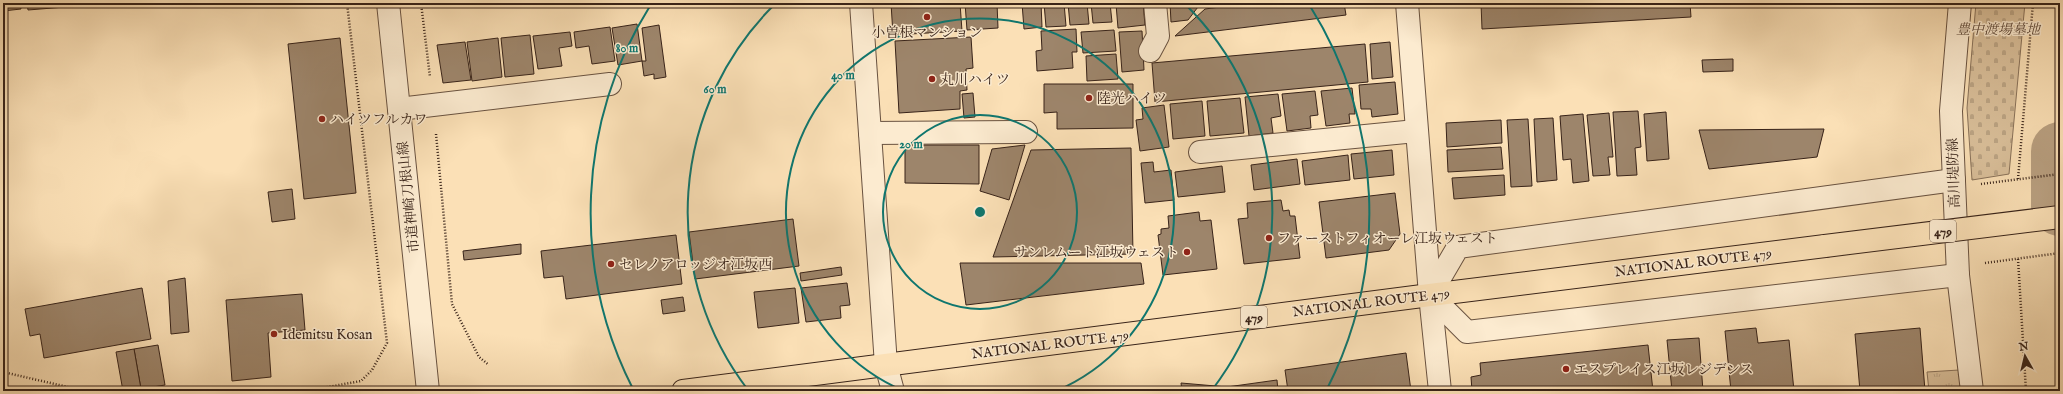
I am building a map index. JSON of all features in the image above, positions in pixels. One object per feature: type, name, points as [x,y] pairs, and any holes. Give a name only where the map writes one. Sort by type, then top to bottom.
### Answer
[{"type":"highway","name":"NATIONAL ROUTE 479","points":[[683,391],[1430,295],[2060,217]]},
{"type":"street","name":"市道神崎刀根山線","points":[[388,3],[428,391]]},
{"type":"street","points":[[861,3],[886,365],[893,391]]},
{"type":"street","points":[[1150,51],[1158,36],[1155,3]]},
{"type":"street","points":[[1407,3],[1430,295],[1440,391]]},
{"type":"street","name":"高川堤防線","points":[[1960,3],[1951,111],[1958,275],[1972,391]]},
{"type":"street","points":[[399,109],[610,84]]},
{"type":"street","points":[[1200,152],[1416,130]]},
{"type":"street","points":[[870,133],[1026,132]]},
{"type":"street","points":[[1430,295],[1458,247],[1954,180]]},
{"type":"street","points":[[1430,295],[1467,332],[1958,275]]},
{"type":"path","points":[[306,391],[360,381],[372,370],[387,343],[347,3]]},
{"type":"path","points":[[422,3],[452,304],[479,357],[489,365]]},
{"type":"path","points":[[2018,179],[2033,3]]},
{"type":"path","points":[[1954,180],[1970,186],[2060,174]]},
{"type":"path","points":[[2026,391],[2018,259],[2060,254]]},
{"type":"path","points":[[3,372],[85,391]]},
{"type":"green space","name":"豊中渡場墓地","points":[[1976,3],[2025,3],[2009,174],[1972,180],[1967,108]]},
{"type":"green space","points":[[1959,370],[1961,391],[1929,391],[1927,372]]},
{"type":"building","points":[[3,3],[20,3],[21,9],[3,11]]},
{"type":"building","points":[[27,3],[114,3],[28,10]]},
{"type":"building","name":"小曽根マンション","points":[[891,3],[960,3],[962,31],[893,35]]},
{"type":"building","points":[[965,3],[997,3],[998,28],[967,30]]},
{"type":"building","points":[[1022,3],[1041,3],[1042,27],[1024,29]]},
{"type":"building","points":[[1044,3],[1064,3],[1066,26],[1046,27]]},
{"type":"building","points":[[1068,3],[1087,3],[1089,24],[1070,25]]},
{"type":"building","points":[[1091,3],[1110,3],[1112,22],[1093,23]]},
{"type":"building","points":[[1143,3],[1145,25],[1118,28],[1116,4]]},
{"type":"building","points":[[1170,3],[1201,3],[1188,20],[1171,22]]},
{"type":"building","points":[[1250,3],[1344,3],[1346,15],[1175,36],[1205,9]]},
{"type":"building","points":[[1481,3],[1690,3],[1691,17],[1482,29]]},
{"type":"building","points":[[637,24],[642,61],[618,65],[612,28]]},
{"type":"building","points":[[659,25],[666,77],[654,79],[654,74],[644,76],[642,61],[646,61],[642,28]]},
{"type":"building","points":[[610,27],[615,61],[592,64],[589,46],[576,48],[574,32]]},
{"type":"building","points":[[1076,29],[1077,52],[1072,52],[1073,68],[1037,71],[1036,51],[1042,50],[1041,31]]},
{"type":"building","points":[[1114,30],[1116,51],[1083,53],[1081,32]]},
{"type":"building","points":[[1142,31],[1144,70],[1122,72],[1119,32]]},
{"type":"building","points":[[570,32],[572,46],[559,48],[562,66],[538,69],[533,36]]},
{"type":"building","points":[[530,35],[534,74],[505,77],[501,38]]},
{"type":"building","name":"丸川ハイツ","points":[[971,37],[973,68],[966,69],[967,90],[960,91],[960,109],[899,113],[895,41]]},
{"type":"building","name":"ハイツフルカワ","points":[[340,38],[356,193],[304,199],[288,44]]},
{"type":"building","points":[[498,38],[502,77],[472,81],[467,42]]},
{"type":"building","points":[[465,42],[471,80],[443,83],[437,45]]},
{"type":"building","points":[[1390,42],[1393,77],[1372,79],[1370,44]]},
{"type":"building","points":[[1365,44],[1368,82],[1155,102],[1152,63]]},
{"type":"building","points":[[1116,54],[1118,79],[1087,81],[1086,56]]},
{"type":"building","points":[[1733,59],[1733,71],[1703,72],[1702,60]]},
{"type":"building","points":[[1395,82],[1398,114],[1372,117],[1371,109],[1361,109],[1359,85]]},
{"type":"building","name":"陸光ハイツ","points":[[1044,84],[1133,84],[1133,128],[1057,129],[1057,112],[1044,113]]},
{"type":"building","points":[[1352,88],[1355,114],[1349,114],[1350,123],[1326,126],[1321,91]]},
{"type":"building","points":[[1315,91],[1318,115],[1310,116],[1311,128],[1287,131],[1282,94]]},
{"type":"building","points":[[973,93],[975,117],[964,118],[962,94]]},
{"type":"building","points":[[1278,94],[1281,116],[1271,118],[1273,133],[1249,136],[1245,97]]},
{"type":"building","points":[[1240,98],[1244,133],[1210,136],[1207,101]]},
{"type":"building","points":[[1202,101],[1205,136],[1173,139],[1170,104]]},
{"type":"building","points":[[1164,105],[1169,147],[1140,151],[1136,120],[1143,119],[1142,108]]},
{"type":"building","points":[[1638,111],[1641,147],[1635,148],[1637,175],[1617,176],[1613,112]]},
{"type":"building","points":[[1666,112],[1669,159],[1647,161],[1644,114]]},
{"type":"building","points":[[1609,113],[1613,157],[1608,157],[1610,175],[1593,176],[1587,115]]},
{"type":"building","points":[[1583,114],[1589,181],[1573,183],[1571,159],[1563,160],[1560,116]]},
{"type":"building","points":[[1553,118],[1557,180],[1537,182],[1534,119]]},
{"type":"building","points":[[1528,119],[1532,186],[1511,187],[1507,120]]},
{"type":"building","points":[[1501,120],[1502,143],[1447,147],[1446,123]]},
{"type":"building","points":[[1824,129],[1817,157],[1709,169],[1699,130]]},
{"type":"building","points":[[905,145],[979,145],[979,184],[905,183]]},
{"type":"building","points":[[1025,145],[1009,200],[980,191],[992,149]]},
{"type":"building","points":[[1501,147],[1503,169],[1448,172],[1447,150]]},
{"type":"building","points":[[1131,148],[1133,254],[993,257],[1031,150]]},
{"type":"building","points":[[1392,150],[1394,175],[1354,179],[1351,154]]},
{"type":"building","points":[[1348,155],[1350,180],[1305,185],[1302,161]]},
{"type":"building","points":[[1297,159],[1300,184],[1254,190],[1251,165]]},
{"type":"building","points":[[1153,162],[1154,172],[1171,170],[1174,200],[1145,203],[1141,163]]},
{"type":"building","points":[[1222,166],[1225,192],[1178,197],[1175,172]]},
{"type":"building","points":[[1504,175],[1505,195],[1454,199],[1452,178]]},
{"type":"building","points":[[292,189],[295,219],[272,222],[268,192]]},
{"type":"building","points":[[1395,193],[1400,234],[1389,250],[1326,258],[1319,202]]},
{"type":"building","name":"ファーストフィオーレ江坂ウェスト","points":[[1281,200],[1283,211],[1289,210],[1290,216],[1295,216],[1300,258],[1244,264],[1238,219],[1248,218],[1247,203]]},
{"type":"building","name":"サンレムート江坂ウェスト","points":[[1199,212],[1200,221],[1211,220],[1217,269],[1163,275],[1158,235],[1161,234],[1161,229],[1169,228],[1168,216]]},
{"type":"building","points":[[793,219],[799,266],[695,279],[689,232]]},
{"type":"building","name":"セレノアロッジオ江坂西","points":[[676,235],[682,284],[566,299],[563,276],[544,278],[541,251]]},
{"type":"building","points":[[521,244],[521,254],[464,260],[463,251]]},
{"type":"building","points":[[960,263],[1141,263],[1144,284],[966,305]]},
{"type":"building","points":[[841,267],[842,275],[801,281],[800,273]]},
{"type":"building","points":[[185,278],[189,332],[171,334],[168,281]]},
{"type":"building","points":[[847,283],[850,305],[840,306],[841,318],[806,322],[801,288]]},
{"type":"building","points":[[142,288],[151,339],[44,358],[40,334],[30,336],[25,309]]},
{"type":"building","points":[[795,288],[799,323],[758,328],[754,292]]},
{"type":"building","points":[[302,294],[305,330],[268,333],[271,377],[232,381],[226,300]]},
{"type":"building","points":[[683,297],[685,311],[663,314],[661,300]]},
{"type":"building","points":[[1756,328],[1758,343],[1789,340],[1794,391],[1731,391],[1725,331]]},
{"type":"building","points":[[1920,328],[1925,391],[1860,391],[1855,334]]},
{"type":"building","points":[[1699,338],[1703,391],[1672,391],[1667,340]]},
{"type":"building","points":[[158,345],[165,385],[141,389],[134,349]]},
{"type":"building","name":"エスプレイス江坂レジデンス","points":[[1648,345],[1653,391],[1472,391],[1471,377],[1481,375],[1480,363]]},
{"type":"building","points":[[134,349],[141,389],[123,391],[116,352]]},
{"type":"building","points":[[1406,353],[1411,391],[1288,391],[1285,370]]},
{"type":"building","points":[[1277,380],[1278,391],[1182,391],[1181,383],[1227,387]]},
{"type":"waterway","points":[[2060,151],[2060,207]]},
{"type":"place","name":"小曽根マンション","points":[[927,17]]},
{"type":"place","name":"丸川ハイツ","points":[[932,79]]},
{"type":"place","name":"陸光ハイツ","points":[[1089,98]]},
{"type":"place","name":"ハイツフルカワ","points":[[322,119]]},
{"type":"place","name":"ファーストフィオーレ江坂ウェスト","points":[[1269,238]]},
{"type":"place","name":"サンレムート江坂ウェスト","points":[[1187,252]]},
{"type":"place","name":"セレノアロッジオ江坂西","points":[[611,264]]},
{"type":"place","name":"Idemitsu Kosan","points":[[274,334]]},
{"type":"place","name":"エスプレイス江坂レジデンス","points":[[1566,369]]}]
